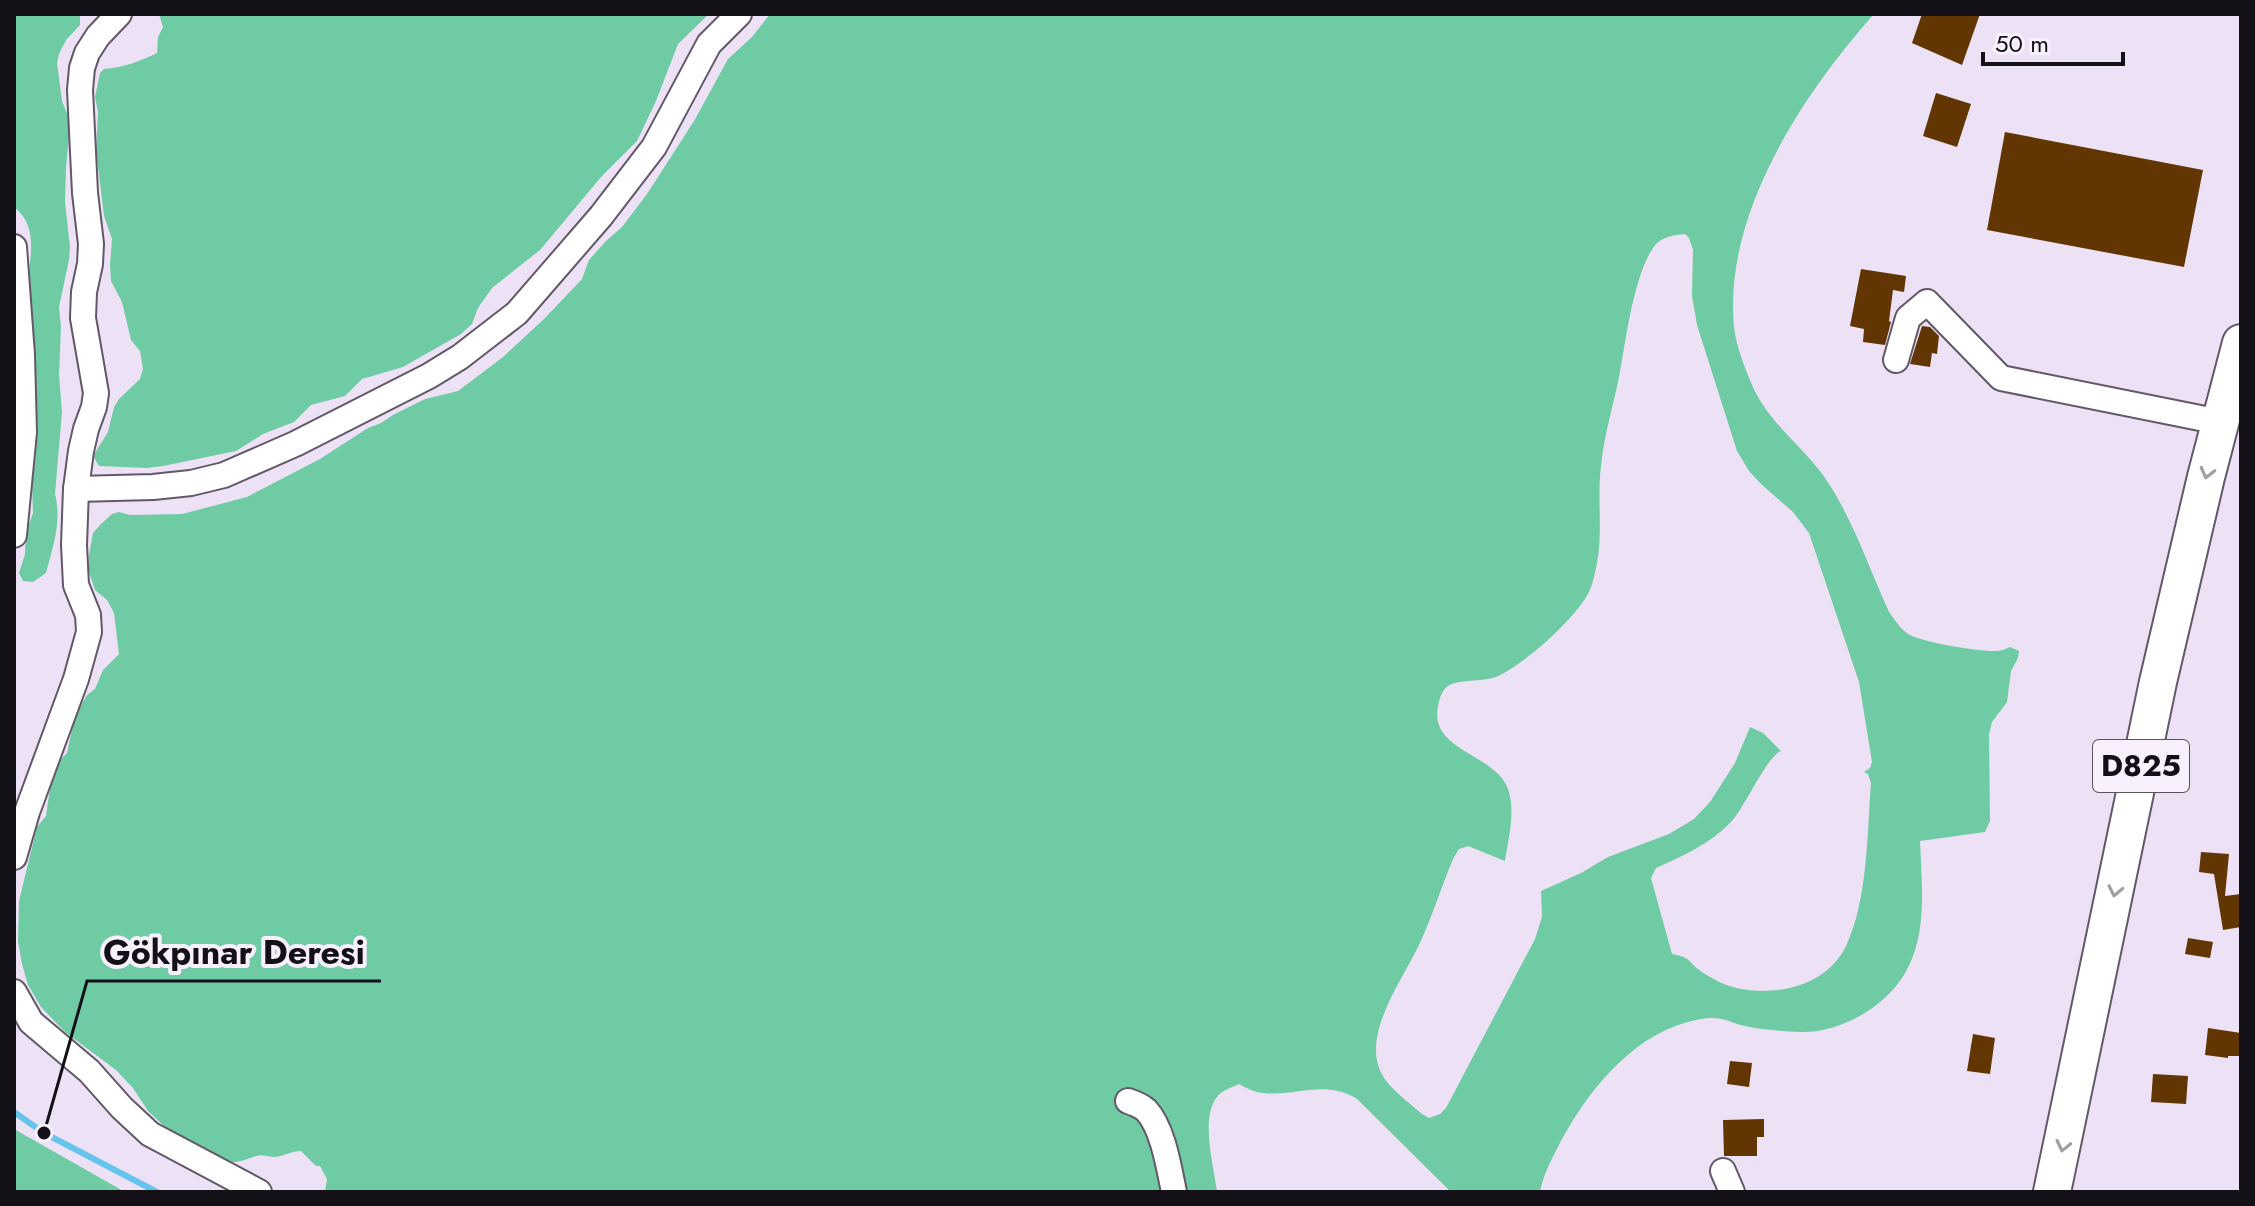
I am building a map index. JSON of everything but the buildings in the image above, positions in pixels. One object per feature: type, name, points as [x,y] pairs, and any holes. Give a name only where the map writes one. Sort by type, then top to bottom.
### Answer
[{"type":"highway","name":"D825","points":[[2077,1192],[2182,688],[2231,431],[2241,343]]},
{"type":"highway","name":"D825","points":[[2052,1192],[2158,682],[2231,431]]},
{"type":"street","points":[[14,857],[88,639],[88,615],[76,585],[74,566],[76,489],[84,436],[96,393],[83,318],[91,244],[85,193],[80,77],[87,53],[119,14]]},
{"type":"street","points":[[76,489],[153,487],[224,475],[295,444],[429,376],[480,343],[517,313],[633,176],[670,119],[709,44],[739,14]]},
{"type":"street","points":[[14,247],[24,432],[14,535]]},
{"type":"street","points":[[1896,360],[1908,318],[1927,302],[2001,378],[2231,431]]},
{"type":"street","points":[[14,992],[31,1022],[46,1037]]},
{"type":"street","points":[[14,1009],[89,1071],[150,1134],[259,1192]]},
{"type":"street","points":[[1128,1101],[1144,1108],[1158,1134],[1174,1192]]},
{"type":"street","points":[[1157,1192],[1160,1165],[1158,1134]]},
{"type":"green space","points":[[14,14],[80,14],[80,25],[66,40],[57,63],[62,101],[68,116],[65,202],[70,247],[59,307],[62,412],[55,494],[57,524],[46,573],[33,582],[23,581],[19,573],[33,513],[32,484],[36,454],[30,236],[26,221],[14,207]]},
{"type":"green space","points":[[159,14],[709,14],[678,44],[637,141],[601,177],[540,250],[492,288],[478,308],[472,324],[461,334],[403,367],[362,379],[345,396],[311,405],[294,422],[263,434],[236,451],[147,468],[99,466],[93,456],[108,432],[114,407],[140,379],[143,369],[140,351],[131,340],[122,302],[111,281],[112,239],[104,216],[96,150],[98,112],[95,97],[100,73],[104,69],[131,64],[157,53],[158,37],[163,27]]},
{"type":"green space","points":[[770,14],[1874,14],[1821,81],[1773,158],[1741,242],[1734,284],[1734,327],[1741,357],[1759,398],[1775,422],[1814,464],[1833,491],[1851,524],[1889,612],[1901,628],[1910,635],[1940,644],[1990,651],[2010,647],[2019,651],[2011,671],[2007,702],[1992,722],[1989,734],[1990,821],[1985,832],[1920,841],[1922,890],[1919,935],[1903,976],[1868,1011],[1835,1027],[1799,1032],[1709,1018],[1684,1023],[1660,1033],[1618,1063],[1584,1103],[1552,1158],[1540,1192],[1451,1192],[1357,1099],[1345,1093],[1322,1089],[1263,1093],[1239,1084],[1219,1095],[1209,1117],[1217,1192],[325,1192],[327,1179],[320,1166],[316,1166],[301,1151],[275,1157],[258,1155],[229,1162],[176,1137],[148,1111],[116,1070],[65,1032],[41,1007],[28,985],[18,941],[19,901],[37,827],[46,816],[51,781],[59,761],[67,753],[75,715],[87,695],[95,689],[103,670],[119,654],[114,613],[107,600],[95,590],[89,572],[93,533],[112,514],[119,512],[130,515],[182,514],[247,497],[320,459],[393,415],[425,399],[458,391],[503,357],[582,279],[589,260],[622,227],[647,194],[694,121],[728,59],[752,37]],"holes":[[[1685,234],[1693,250],[1692,296],[1697,325],[1737,451],[1749,471],[1793,512],[1809,533],[1859,682],[1872,762],[1864,772],[1871,783],[1859,908],[1846,946],[1838,959],[1815,979],[1786,989],[1756,991],[1730,986],[1697,969],[1687,959],[1672,954],[1651,878],[1656,868],[1686,854],[1723,830],[1743,805],[1769,762],[1781,751],[1763,733],[1750,727],[1735,763],[1710,802],[1694,819],[1669,834],[1608,857],[1541,891],[1542,917],[1535,939],[1446,1108],[1429,1118],[1390,1086],[1383,1076],[1377,1061],[1376,1044],[1380,1026],[1394,991],[1419,945],[1459,849],[1468,846],[1505,861],[1511,816],[1508,789],[1501,777],[1443,733],[1438,722],[1440,698],[1442,692],[1453,684],[1496,677],[1520,663],[1573,615],[1589,592],[1599,551],[1602,455],[1635,293],[1646,261],[1656,244],[1676,235]]]},
{"type":"green space","points":[[14,1129],[125,1192],[14,1192]]},
{"type":"waterway","points":[[14,1112],[44,1133],[157,1192]]},
{"type":"place","name":"Gökpınar Deresi","points":[[44,1133]]}]
